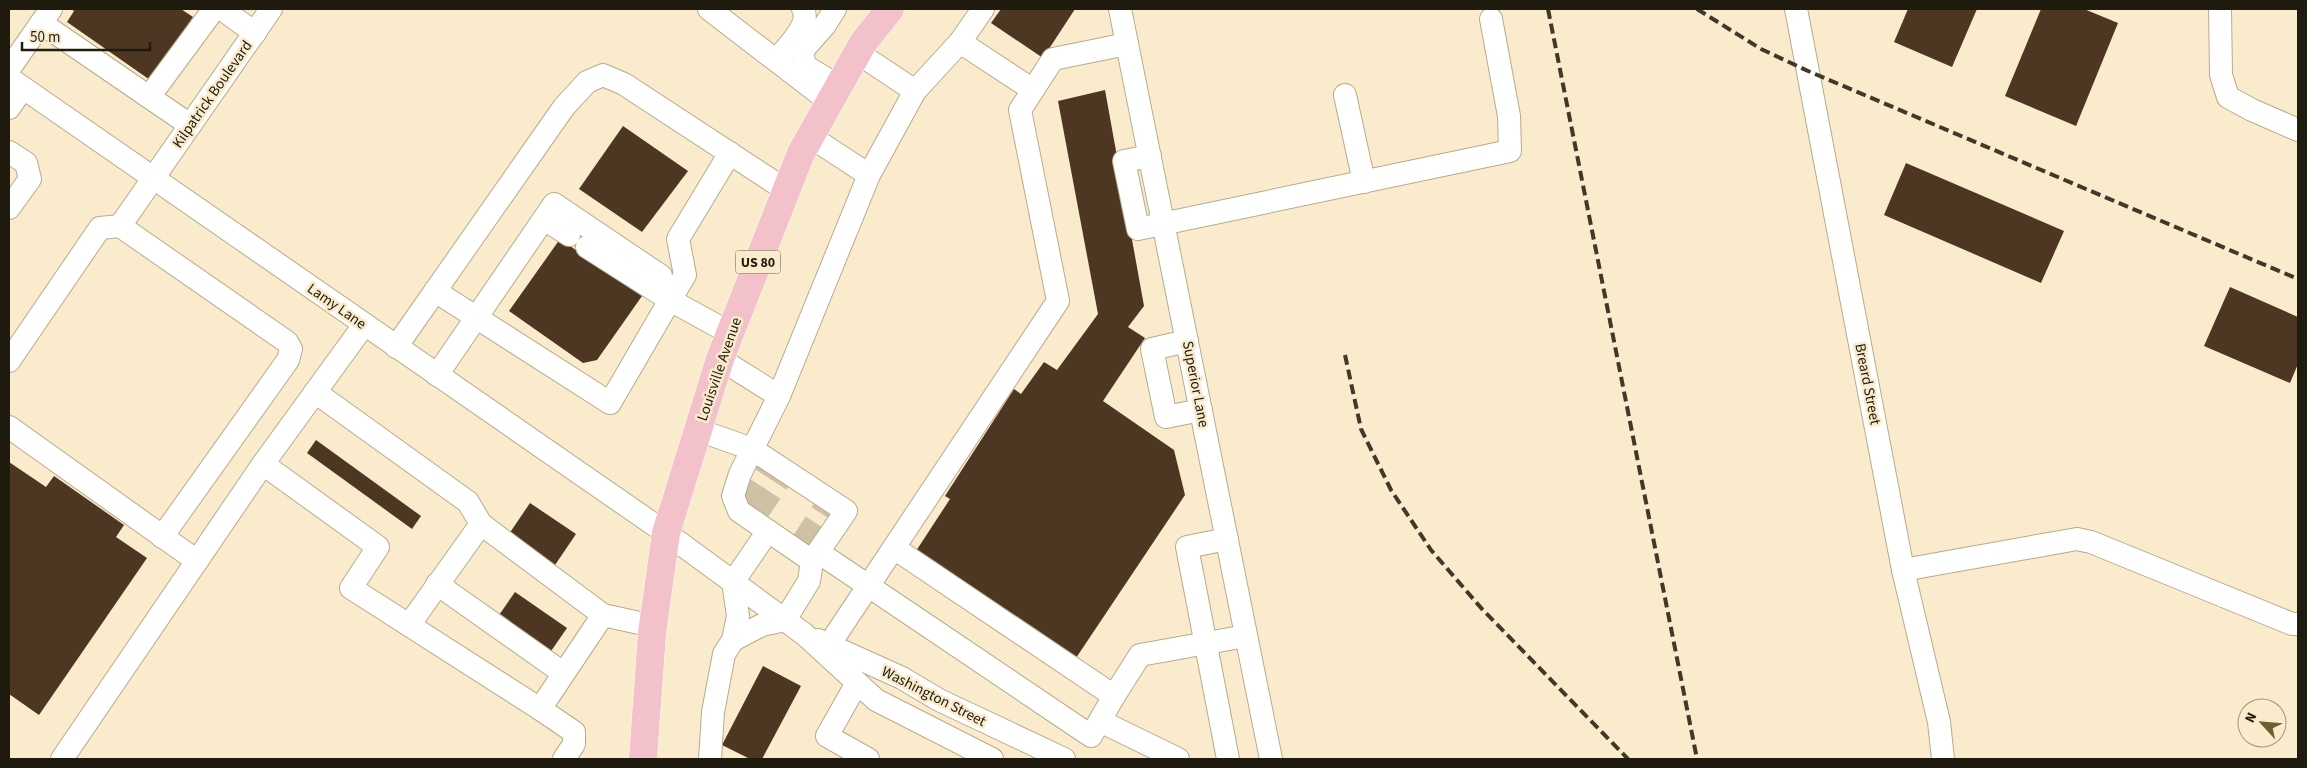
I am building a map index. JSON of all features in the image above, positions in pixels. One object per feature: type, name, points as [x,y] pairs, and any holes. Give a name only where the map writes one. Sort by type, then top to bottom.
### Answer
[{"type":"main road","name":"Louisville Avenue","points":[[643,759],[652,626],[666,533],[720,359],[786,190],[811,137],[858,53],[890,9]]},
{"type":"street","points":[[149,97],[214,9]]},
{"type":"street","points":[[222,9],[255,33]]},
{"type":"street","name":"Kilpatrick Boulevard","points":[[120,226],[271,9]]},
{"type":"street","points":[[708,9],[777,60],[835,94]]},
{"type":"street","points":[[777,60],[805,22],[806,14],[803,9]]},
{"type":"street","points":[[835,9],[825,25],[802,51],[802,58],[805,66],[835,94]]},
{"type":"street","points":[[983,9],[960,42],[915,91],[869,175],[778,396],[740,474],[734,496],[779,532],[869,586],[1095,729],[1178,759]]},
{"type":"street","name":"Superior Lane","points":[[1120,9],[1271,759]]},
{"type":"street","name":"Breard Street","points":[[1796,9],[1903,570],[1938,722],[1943,759]]},
{"type":"street","points":[[2220,9],[2221,75],[2228,97],[2252,110],[2298,130]]},
{"type":"street","points":[[9,69],[46,16],[149,97],[190,125]]},
{"type":"street","points":[[1164,224],[1510,151],[1509,116],[1490,19]]},
{"type":"street","points":[[960,42],[1033,90]]},
{"type":"street","points":[[829,645],[1058,301],[1020,110],[1053,58],[1127,44]]},
{"type":"street","points":[[858,53],[915,91]]},
{"type":"street","points":[[396,347],[564,107],[587,82],[603,75],[614,78],[786,190]]},
{"type":"street","points":[[9,108],[16,83]]},
{"type":"street","name":"Lamy Lane","points":[[16,83],[666,533]]},
{"type":"street","points":[[1345,95],[1364,182]]},
{"type":"street","points":[[811,137],[869,175]]},
{"type":"street","points":[[9,152],[26,163],[30,179],[9,208]]},
{"type":"street","points":[[435,291],[610,403],[686,275],[678,239],[730,154]]},
{"type":"street","points":[[437,375],[554,204],[674,294],[730,333]]},
{"type":"street","points":[[544,218],[578,241],[674,294]]},
{"type":"street","points":[[9,361],[100,228],[120,226],[286,342],[291,349],[288,360],[162,536]]},
{"type":"street","points":[[62,759],[263,464],[364,325]]},
{"type":"street","points":[[1187,341],[1152,349],[1166,417],[1201,410]]},
{"type":"street","points":[[720,359],[778,396]]},
{"type":"street","points":[[315,392],[468,502],[481,524],[603,615],[652,626]]},
{"type":"street","points":[[9,427],[197,561]]},
{"type":"street","points":[[698,430],[752,449],[775,471],[821,501],[846,511],[779,532],[733,582],[738,616],[732,640],[724,654],[713,712],[710,759]]},
{"type":"street","points":[[263,464],[378,547],[351,588],[540,708],[574,732],[574,744],[564,759]]},
{"type":"street","points":[[409,625],[481,524]]},
{"type":"street","points":[[732,640],[762,625],[785,620],[810,581],[779,532]]},
{"type":"street","name":"Washington Street","points":[[666,533],[804,634],[876,700],[992,759]]},
{"type":"street","points":[[1227,539],[1187,547],[1228,759]]},
{"type":"street","points":[[1903,570],[2077,539],[2091,542],[2292,624],[2298,624]]},
{"type":"street","points":[[894,548],[1114,696]]},
{"type":"street","points":[[437,584],[563,672]]},
{"type":"street","points":[[540,708],[603,615]]},
{"type":"street","name":"Washington Street","points":[[804,634],[902,678],[938,700],[1064,759]]},
{"type":"street","points":[[1078,759],[1140,654],[1246,636]]},
{"type":"street","points":[[857,683],[826,736],[868,759]]},
{"type":"building","points":[[71,9],[181,9],[193,17],[150,80],[67,22],[74,11]]},
{"type":"building","points":[[1001,9],[1075,9],[1043,58],[991,23]]},
{"type":"building","points":[[1908,9],[1977,9],[1952,67],[1894,42]]},
{"type":"building","points":[[2041,9],[2084,9],[2118,23],[2076,126],[2005,96]]},
{"type":"building","points":[[1105,90],[1144,306],[1128,327],[1145,338],[1103,401],[1174,450],[1185,495],[1076,658],[916,551],[950,499],[945,496],[1014,389],[1021,394],[1044,362],[1057,370],[1098,314],[1058,101]]},
{"type":"building","points":[[623,126],[688,171],[642,232],[579,189]]},
{"type":"building","points":[[1906,163],[2064,231],[2041,283],[1884,215]]},
{"type":"building","points":[[560,239],[642,296],[597,360],[583,363],[509,311]]},
{"type":"building","points":[[2230,287],[2298,317],[2298,364],[2290,383],[2204,346]]},
{"type":"building","points":[[316,440],[421,516],[412,529],[307,453]]},
{"type":"building","points":[[9,462],[46,487],[54,476],[124,525],[116,537],[147,558],[39,715],[9,694]]},
{"type":"building","points":[[530,503],[576,534],[555,565],[509,534]]},
{"type":"building","points":[[515,592],[567,628],[549,654],[497,618]]},
{"type":"building","points":[[763,666],[801,686],[762,759],[750,759],[722,745]]},
{"type":"tunnel","points":[[745,502],[765,471]]},
{"type":"tunnel","points":[[759,511],[779,481]]},
{"type":"tunnel","points":[[803,541],[823,510]]},
{"type":"railway","points":[[1548,9],[1697,759]]},
{"type":"railway","points":[[1697,9],[1761,49],[1808,71],[2298,279]]},
{"type":"railway","points":[[1345,355],[1361,429],[1391,490],[1431,550],[1482,609],[1628,759]]}]
